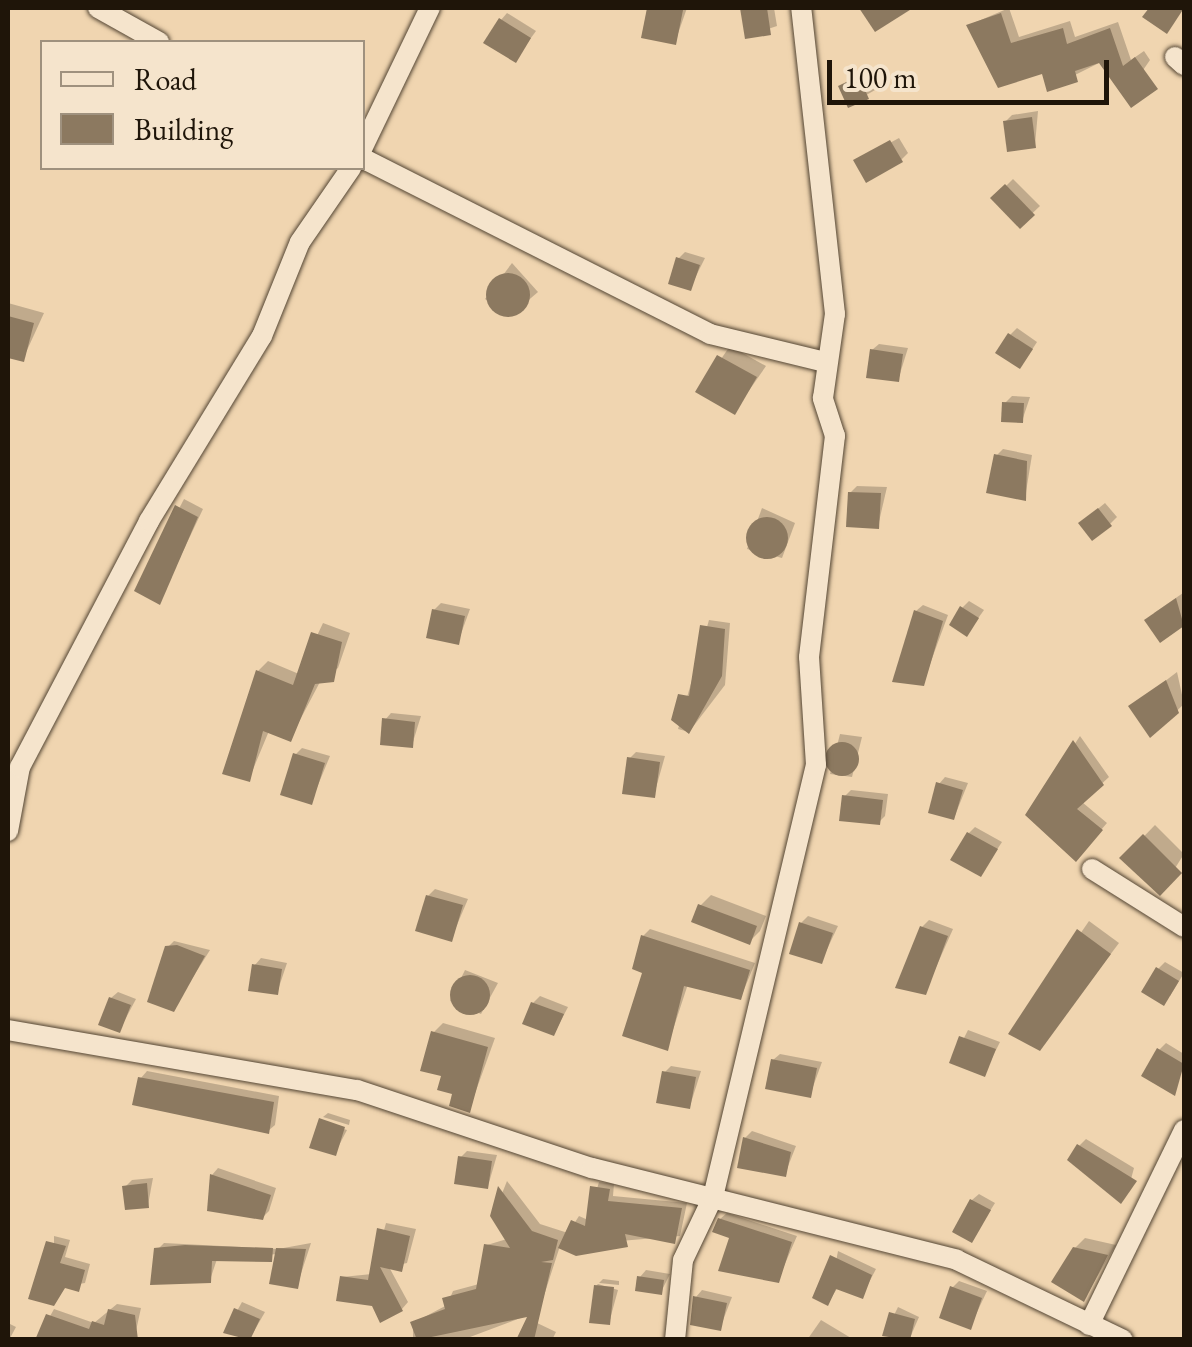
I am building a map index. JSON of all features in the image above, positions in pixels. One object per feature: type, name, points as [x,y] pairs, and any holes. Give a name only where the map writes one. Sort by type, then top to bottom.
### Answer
[{"type":"street","points":[[98,8],[155,40]]},
{"type":"street","points":[[365,143],[430,8]]},
{"type":"street","points":[[675,1340],[683,1260],[714,1197],[816,764],[809,657],[836,436],[825,362],[835,314],[801,8]]},
{"type":"street","points":[[365,160],[710,334],[825,362]]},
{"type":"street","points":[[8,831],[20,767],[149,522],[262,336],[300,242],[350,170]]},
{"type":"street","points":[[1092,869],[1184,926]]},
{"type":"street","points":[[8,1030],[358,1090],[592,1168],[958,1260],[1123,1340]]},
{"type":"street","points":[[1089,1325],[1184,1130]]},
{"type":"building","points":[[647,8],[683,10],[676,45],[641,38]]},
{"type":"building","points":[[740,8],[767,8],[771,35],[745,39]]},
{"type":"building","points":[[859,8],[913,8],[875,32]]},
{"type":"building","points":[[1149,8],[1184,8],[1167,34],[1142,17]]},
{"type":"building","points":[[1001,13],[1011,43],[1063,28],[1067,44],[1110,28],[1123,66],[1135,57],[1158,89],[1131,108],[1099,63],[1075,71],[1078,82],[1047,92],[1042,74],[998,88],[966,25]]},
{"type":"building","points":[[499,18],[531,38],[516,63],[483,43]]},
{"type":"building","points":[[859,76],[869,99],[848,108],[838,86]]},
{"type":"building","points":[[1032,117],[1036,148],[1007,152],[1003,121]]},
{"type":"building","points":[[890,140],[903,162],[866,183],[853,160]]},
{"type":"building","points":[[1005,184],[1035,215],[1020,229],[990,198]]},
{"type":"building","points":[[676,257],[700,265],[691,291],[668,284]]},
{"type":"building","points":[[508,273],[523,280],[530,295],[523,310],[508,317],[493,310],[486,295],[493,280]]},
{"type":"building","points":[[8,316],[34,323],[24,362],[8,358]]},
{"type":"building","points":[[1008,333],[1033,349],[1020,369],[995,353]]},
{"type":"building","points":[[870,349],[903,354],[899,382],[866,378]]},
{"type":"building","points":[[717,355],[757,377],[735,415],[695,392]]},
{"type":"building","points":[[1002,402],[1024,403],[1023,423],[1001,422]]},
{"type":"building","points":[[994,454],[1027,461],[1026,501],[986,493]]},
{"type":"building","points":[[848,492],[881,493],[879,529],[846,527]]},
{"type":"building","points":[[175,505],[198,517],[160,605],[134,591]]},
{"type":"building","points":[[1098,508],[1112,526],[1092,541],[1078,523]]},
{"type":"building","points":[[767,517],[782,523],[788,538],[782,553],[767,559],[752,553],[746,538],[752,523]]},
{"type":"building","points":[[1176,598],[1184,626],[1160,643],[1144,620]]},
{"type":"building","points":[[960,606],[979,618],[967,637],[949,625]]},
{"type":"building","points":[[432,609],[465,616],[459,645],[426,638]]},
{"type":"building","points":[[914,610],[943,621],[924,686],[892,682]]},
{"type":"building","points":[[700,625],[725,629],[722,676],[689,734],[671,720],[678,694],[689,696]]},
{"type":"building","points":[[311,632],[342,642],[334,682],[315,684],[291,742],[263,731],[250,782],[222,774],[256,670],[293,685]]},
{"type":"building","points":[[1166,680],[1179,713],[1150,738],[1128,706]]},
{"type":"building","points":[[382,718],[415,722],[413,748],[380,745]]},
{"type":"building","points":[[1073,740],[1104,785],[1077,809],[1103,830],[1076,862],[1025,815]]},
{"type":"building","points":[[842,742],[854,747],[859,759],[854,771],[842,776],[830,771],[825,759],[830,747]]},
{"type":"building","points":[[293,753],[325,763],[312,805],[280,795]]},
{"type":"building","points":[[627,757],[660,762],[655,798],[622,794]]},
{"type":"building","points":[[936,782],[963,790],[954,820],[928,813]]},
{"type":"building","points":[[842,795],[883,800],[880,825],[839,821]]},
{"type":"building","points":[[967,832],[998,849],[981,877],[950,860]]},
{"type":"building","points":[[1143,834],[1182,873],[1160,896],[1119,858]]},
{"type":"building","points":[[426,895],[463,905],[452,942],[415,931]]},
{"type":"building","points":[[698,904],[757,926],[750,945],[691,922]]},
{"type":"building","points":[[799,922],[833,933],[822,964],[789,954]]},
{"type":"building","points":[[920,926],[948,936],[926,995],[895,988]]},
{"type":"building","points":[[1077,929],[1111,954],[1040,1051],[1008,1034]]},
{"type":"building","points":[[641,935],[750,970],[741,1000],[684,986],[668,1051],[622,1036],[642,973],[632,969]]},
{"type":"building","points":[[177,945],[205,956],[174,1012],[147,1002],[165,946]]},
{"type":"building","points":[[252,964],[282,969],[278,995],[248,991]]},
{"type":"building","points":[[1156,967],[1179,981],[1164,1006],[1141,992]]},
{"type":"building","points":[[470,975],[484,981],[490,995],[484,1009],[470,1015],[456,1009],[450,995],[456,981]]},
{"type":"building","points":[[109,997],[131,1005],[120,1033],[98,1025]]},
{"type":"building","points":[[531,1002],[564,1014],[554,1036],[522,1024]]},
{"type":"building","points":[[431,1031],[488,1047],[470,1113],[449,1106],[452,1094],[437,1090],[441,1076],[420,1071]]},
{"type":"building","points":[[959,1036],[996,1049],[985,1077],[949,1063]]},
{"type":"building","points":[[1157,1048],[1184,1064],[1175,1096],[1141,1076]]},
{"type":"building","points":[[771,1059],[817,1068],[811,1098],[765,1089]]},
{"type":"building","points":[[662,1071],[696,1077],[690,1109],[656,1103]]},
{"type":"building","points":[[138,1077],[274,1102],[269,1134],[132,1105]]},
{"type":"building","points":[[319,1118],[345,1127],[336,1156],[309,1148]]},
{"type":"building","points":[[743,1137],[791,1152],[786,1177],[737,1168]]},
{"type":"building","points":[[1077,1144],[1137,1181],[1121,1204],[1067,1160]]},
{"type":"building","points":[[458,1156],[492,1161],[488,1189],[454,1184]]},
{"type":"building","points":[[210,1174],[271,1195],[263,1220],[207,1211]]},
{"type":"building","points":[[147,1183],[149,1208],[125,1210],[122,1186]]},
{"type":"building","points":[[498,1186],[532,1231],[558,1240],[553,1260],[541,1262],[552,1263],[534,1340],[516,1340],[527,1317],[417,1340],[410,1322],[445,1309],[442,1298],[476,1289],[484,1244],[510,1248],[490,1216]]},
{"type":"building","points":[[590,1186],[610,1189],[608,1201],[682,1208],[675,1244],[625,1234],[628,1247],[576,1256],[558,1248],[571,1220],[585,1226]]},
{"type":"building","points":[[970,1199],[991,1210],[972,1243],[952,1232]]},
{"type":"building","points":[[718,1218],[792,1242],[779,1283],[718,1271],[729,1238],[712,1232]]},
{"type":"building","points":[[377,1228],[410,1236],[402,1272],[380,1267],[403,1311],[380,1323],[372,1306],[336,1301],[340,1276],[368,1280]]},
{"type":"building","points":[[46,1241],[66,1246],[60,1263],[85,1270],[79,1292],[65,1288],[54,1306],[28,1299]]},
{"type":"building","points":[[1073,1247],[1108,1255],[1084,1302],[1051,1282]]},
{"type":"building","points":[[154,1248],[273,1248],[272,1262],[212,1261],[211,1283],[150,1285]]},
{"type":"building","points":[[276,1248],[306,1249],[298,1289],[269,1284]]},
{"type":"building","points":[[830,1255],[872,1275],[863,1299],[836,1289],[828,1306],[812,1298]]},
{"type":"building","points":[[637,1276],[664,1280],[662,1295],[635,1291]]},
{"type":"building","points":[[594,1285],[614,1287],[610,1325],[589,1323]]},
{"type":"building","points":[[950,1286],[982,1298],[971,1330],[939,1318]]},
{"type":"building","points":[[693,1296],[727,1303],[721,1331],[690,1325]]},
{"type":"building","points":[[234,1308],[260,1319],[250,1340],[223,1333]]},
{"type":"building","points":[[108,1309],[135,1315],[138,1340],[35,1340],[46,1314],[89,1329],[92,1321],[104,1325]]},
{"type":"building","points":[[889,1312],[915,1319],[910,1340],[882,1336]]}]
